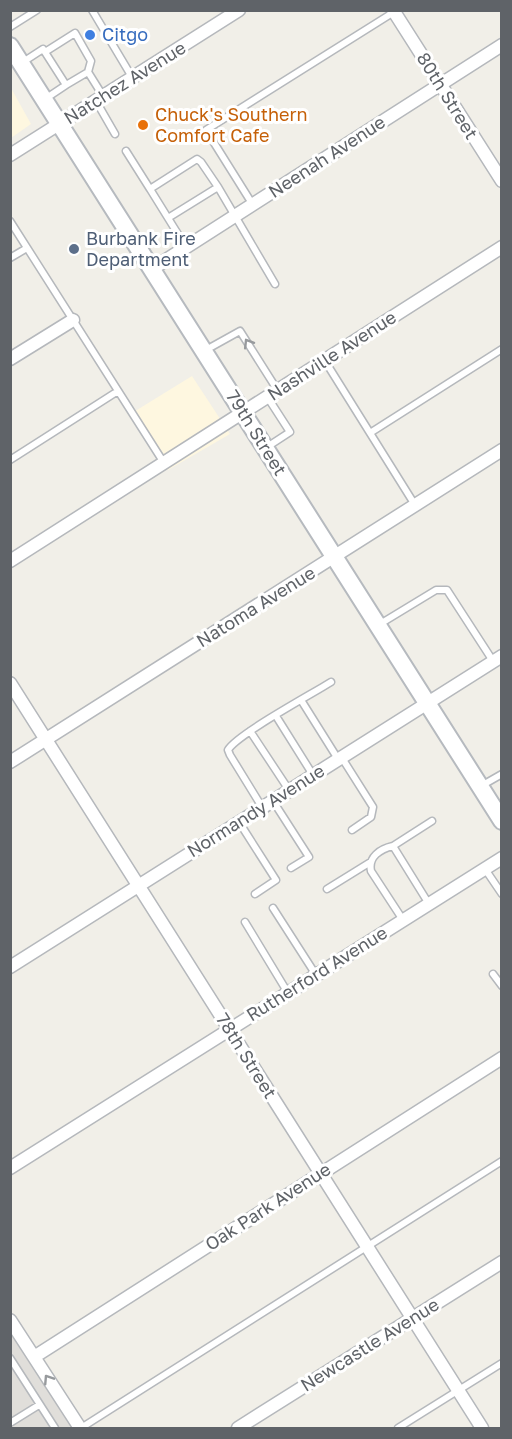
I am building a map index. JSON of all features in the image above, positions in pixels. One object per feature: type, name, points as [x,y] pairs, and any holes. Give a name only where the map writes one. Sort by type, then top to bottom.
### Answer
[{"type":"main road","name":"79th Street","points":[[10,46],[500,817]]},
{"type":"street","name":"Natchez Avenue","points":[[10,155],[239,10]]},
{"type":"street","name":"80th Street","points":[[395,11],[501,181]]},
{"type":"street","name":"Neenah Avenue","points":[[152,269],[501,45]]},
{"type":"street","name":"Nashville Avenue","points":[[10,561],[501,248]]},
{"type":"street","points":[[10,359],[73,320]]},
{"type":"street","name":"Natoma Avenue","points":[[10,762],[501,450]]},
{"type":"street","name":"Normandy Avenue","points":[[10,967],[497,659]]},
{"type":"street","name":"78th Street","points":[[10,683],[482,1428]]},
{"type":"street","name":"Rutherford Avenue","points":[[10,1168],[501,858]]},
{"type":"street","name":"Oak Park Avenue","points":[[34,1357],[501,1058]]},
{"type":"street","name":"Newcastle Avenue","points":[[238,1428],[501,1262]]},
{"type":"street","points":[[10,1320],[80,1428]]},
{"type":"lane","points":[[10,27],[37,10]]},
{"type":"lane","points":[[92,10],[133,78]]},
{"type":"lane","points":[[253,205],[206,130],[395,11]]},
{"type":"lane","points":[[45,52],[75,33],[91,61],[88,72],[115,134]]},
{"type":"lane","points":[[21,63],[43,49],[66,85]]},
{"type":"lane","points":[[44,99],[88,72]]},
{"type":"lane","points":[[126,151],[186,247]]},
{"type":"lane","points":[[150,189],[197,159],[201,162],[275,284]]},
{"type":"lane","points":[[168,218],[218,187]]},
{"type":"lane","points":[[10,221],[164,463]]},
{"type":"lane","points":[[10,258],[27,248]]},
{"type":"lane","points":[[204,351],[240,331],[290,432],[265,448]]},
{"type":"lane","points":[[370,433],[501,349]]},
{"type":"lane","points":[[325,361],[416,505]]},
{"type":"lane","points":[[10,460],[118,391]]},
{"type":"lane","points":[[378,626],[436,590],[447,590],[497,659]]},
{"type":"lane","points":[[262,808],[228,750],[230,745],[331,682]]},
{"type":"lane","points":[[302,700],[373,807],[371,818],[352,830]]},
{"type":"lane","points":[[276,716],[313,776]]},
{"type":"lane","points":[[250,731],[289,791]]},
{"type":"lane","points":[[480,786],[501,774]]},
{"type":"lane","points":[[273,801],[309,857],[291,868]]},
{"type":"lane","points":[[327,889],[369,863],[372,857],[432,821]]},
{"type":"lane","points":[[239,822],[276,880],[255,894]]},
{"type":"lane","points":[[393,846],[429,904]]},
{"type":"lane","points":[[369,863],[371,871],[403,920]]},
{"type":"lane","points":[[484,868],[501,894]]},
{"type":"lane","points":[[273,908],[316,975]]},
{"type":"lane","points":[[245,922],[288,993]]},
{"type":"lane","points":[[493,974],[501,986]]},
{"type":"lane","points":[[80,1428],[501,1161]]},
{"type":"lane","points":[[10,1358],[55,1428]]},
{"type":"lane","points":[[399,1428],[501,1363]]},
{"type":"lane","points":[[10,1423],[39,1405]]},
{"type":"shaded area","points":[[11,88],[31,124],[10,138]]},
{"type":"shaded area","points":[[192,376],[230,434],[168,470],[132,413]]},
{"type":"shaded area","points":[[11,1323],[77,1428],[11,1428]]},
{"type":"place","name":"Citgo","points":[[90,35]]},
{"type":"place","name":"Chuck's Southern Comfort Cafe","points":[[143,125]]},
{"type":"place","name":"Burbank Fire Department","points":[[74,249]]}]
